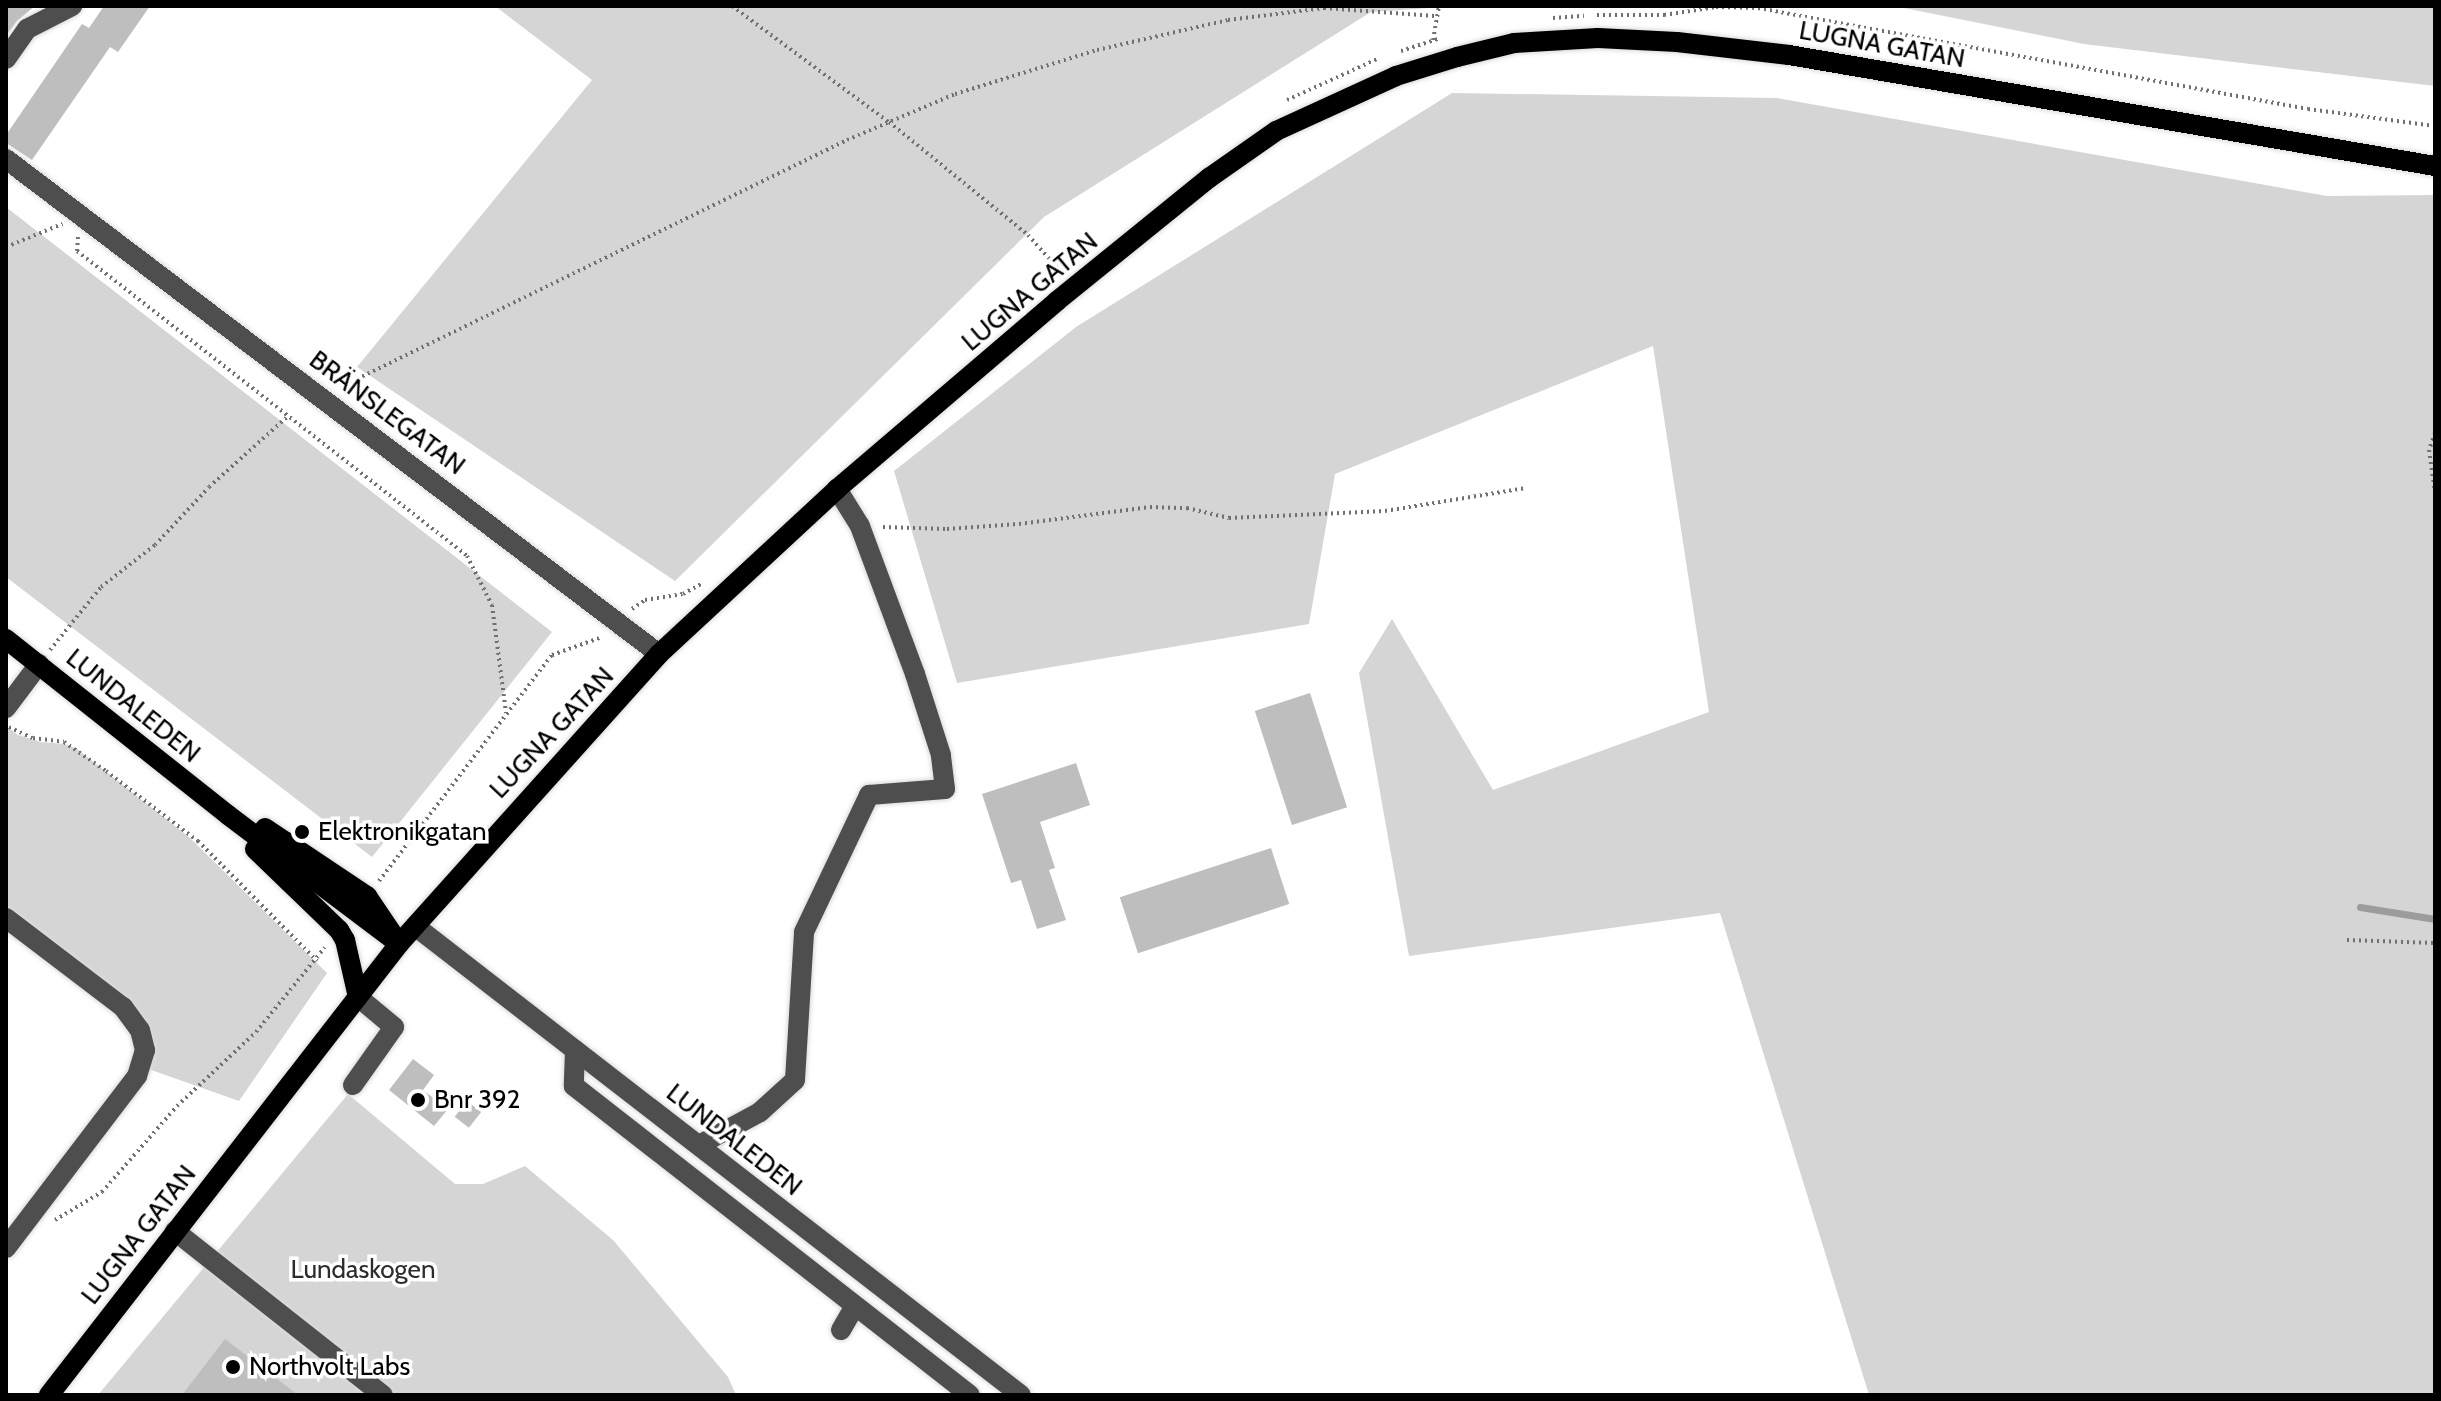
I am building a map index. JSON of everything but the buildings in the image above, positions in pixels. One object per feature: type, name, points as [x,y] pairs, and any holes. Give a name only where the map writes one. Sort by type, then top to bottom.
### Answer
[{"type":"main road","name":"LUGNA GATAN","points":[[49,1395],[399,944],[659,654],[1068,279],[1276,131],[1396,76],[1514,43],[1614,39],[1789,55],[2435,166]]},
{"type":"main road","name":"LUNDALEDEN","points":[[6,639],[228,815],[399,944]]},
{"type":"main road","name":"LUNDALEDEN","points":[[228,815],[239,834],[339,930],[345,940],[358,997]]},
{"type":"street","points":[[6,59],[27,29],[72,6]]},
{"type":"street","name":"BRÄNSLEGATAN","points":[[6,159],[331,402],[659,654]]},
{"type":"street","points":[[699,1145],[760,1112],[795,1080],[804,932],[869,795],[945,789],[941,755],[926,707],[860,526],[837,489]]},
{"type":"street","points":[[6,708],[39,664]]},
{"type":"street","points":[[6,918],[123,1007],[140,1030],[145,1045],[137,1076],[6,1248]]},
{"type":"street","name":"LUNDALEDEN","points":[[415,926],[1021,1395]]},
{"type":"street","points":[[353,1085],[399,1031],[358,997]]},
{"type":"street","points":[[575,1050],[574,1086],[970,1395]]},
{"type":"street","points":[[175,1231],[383,1395]]},
{"type":"street","points":[[841,1330],[855,1306]]},
{"type":"path","points":[[732,6],[889,122],[1028,235],[1068,279]]},
{"type":"path","points":[[1433,40],[1439,6]]},
{"type":"path","points":[[331,402],[357,379],[889,122],[955,94],[1097,50],[1228,20],[1324,8],[1435,16]]},
{"type":"path","points":[[1544,19],[1758,8],[2308,109],[2435,126]]},
{"type":"path","points":[[1393,53],[1447,37]]},
{"type":"path","points":[[1287,101],[1379,59]]},
{"type":"path","points":[[6,247],[80,217]]},
{"type":"path","points":[[77,251],[467,556],[492,605],[506,713]]},
{"type":"path","points":[[1068,279],[1073,262]]},
{"type":"path","points":[[39,664],[101,587],[155,545],[209,487],[288,416]]},
{"type":"path","points":[[2435,433],[2429,450],[2435,492]]},
{"type":"path","points":[[860,526],[970,527],[1150,507],[1187,508],[1229,518],[1385,511],[1526,488]]},
{"type":"path","points":[[377,884],[552,655],[598,641],[645,600],[683,594],[703,583]]},
{"type":"path","points":[[6,725],[33,738],[64,742],[118,780],[198,841],[317,961],[256,1032],[177,1106],[102,1192],[52,1222]]},
{"type":"path","points":[[2347,940],[2435,943]]},
{"type":"green space","points":[[495,6],[1458,6],[1371,12],[1044,217],[675,581],[357,367],[592,80]]},
{"type":"green space","points":[[1894,6],[2435,6],[2435,86],[2084,44]]},
{"type":"green space","points":[[1452,93],[1777,98],[2327,196],[2435,195],[2435,1395],[1869,1395],[1720,913],[1409,956],[1359,673],[1392,619],[1493,790],[1709,712],[1653,346],[1335,474],[1309,624],[957,683],[894,471],[1076,327]]},
{"type":"green space","points":[[6,207],[552,632],[372,857],[6,577]]},
{"type":"green space","points":[[6,726],[18,735],[77,749],[189,837],[327,973],[239,1101],[140,1066],[143,1039],[6,912]]},
{"type":"green space","name":"Lundaskogen","points":[[348,1094],[455,1184],[483,1184],[525,1166],[613,1240],[728,1377],[736,1395],[98,1395]]},
{"type":"waterway","points":[[2360,907],[2435,919]]},
{"type":"place","name":"Elektronikgatan","points":[[302,832]]},
{"type":"place","name":"Bnr 392","points":[[418,1100]]},
{"type":"place","name":"Northvolt Labs","points":[[233,1367]]}]
